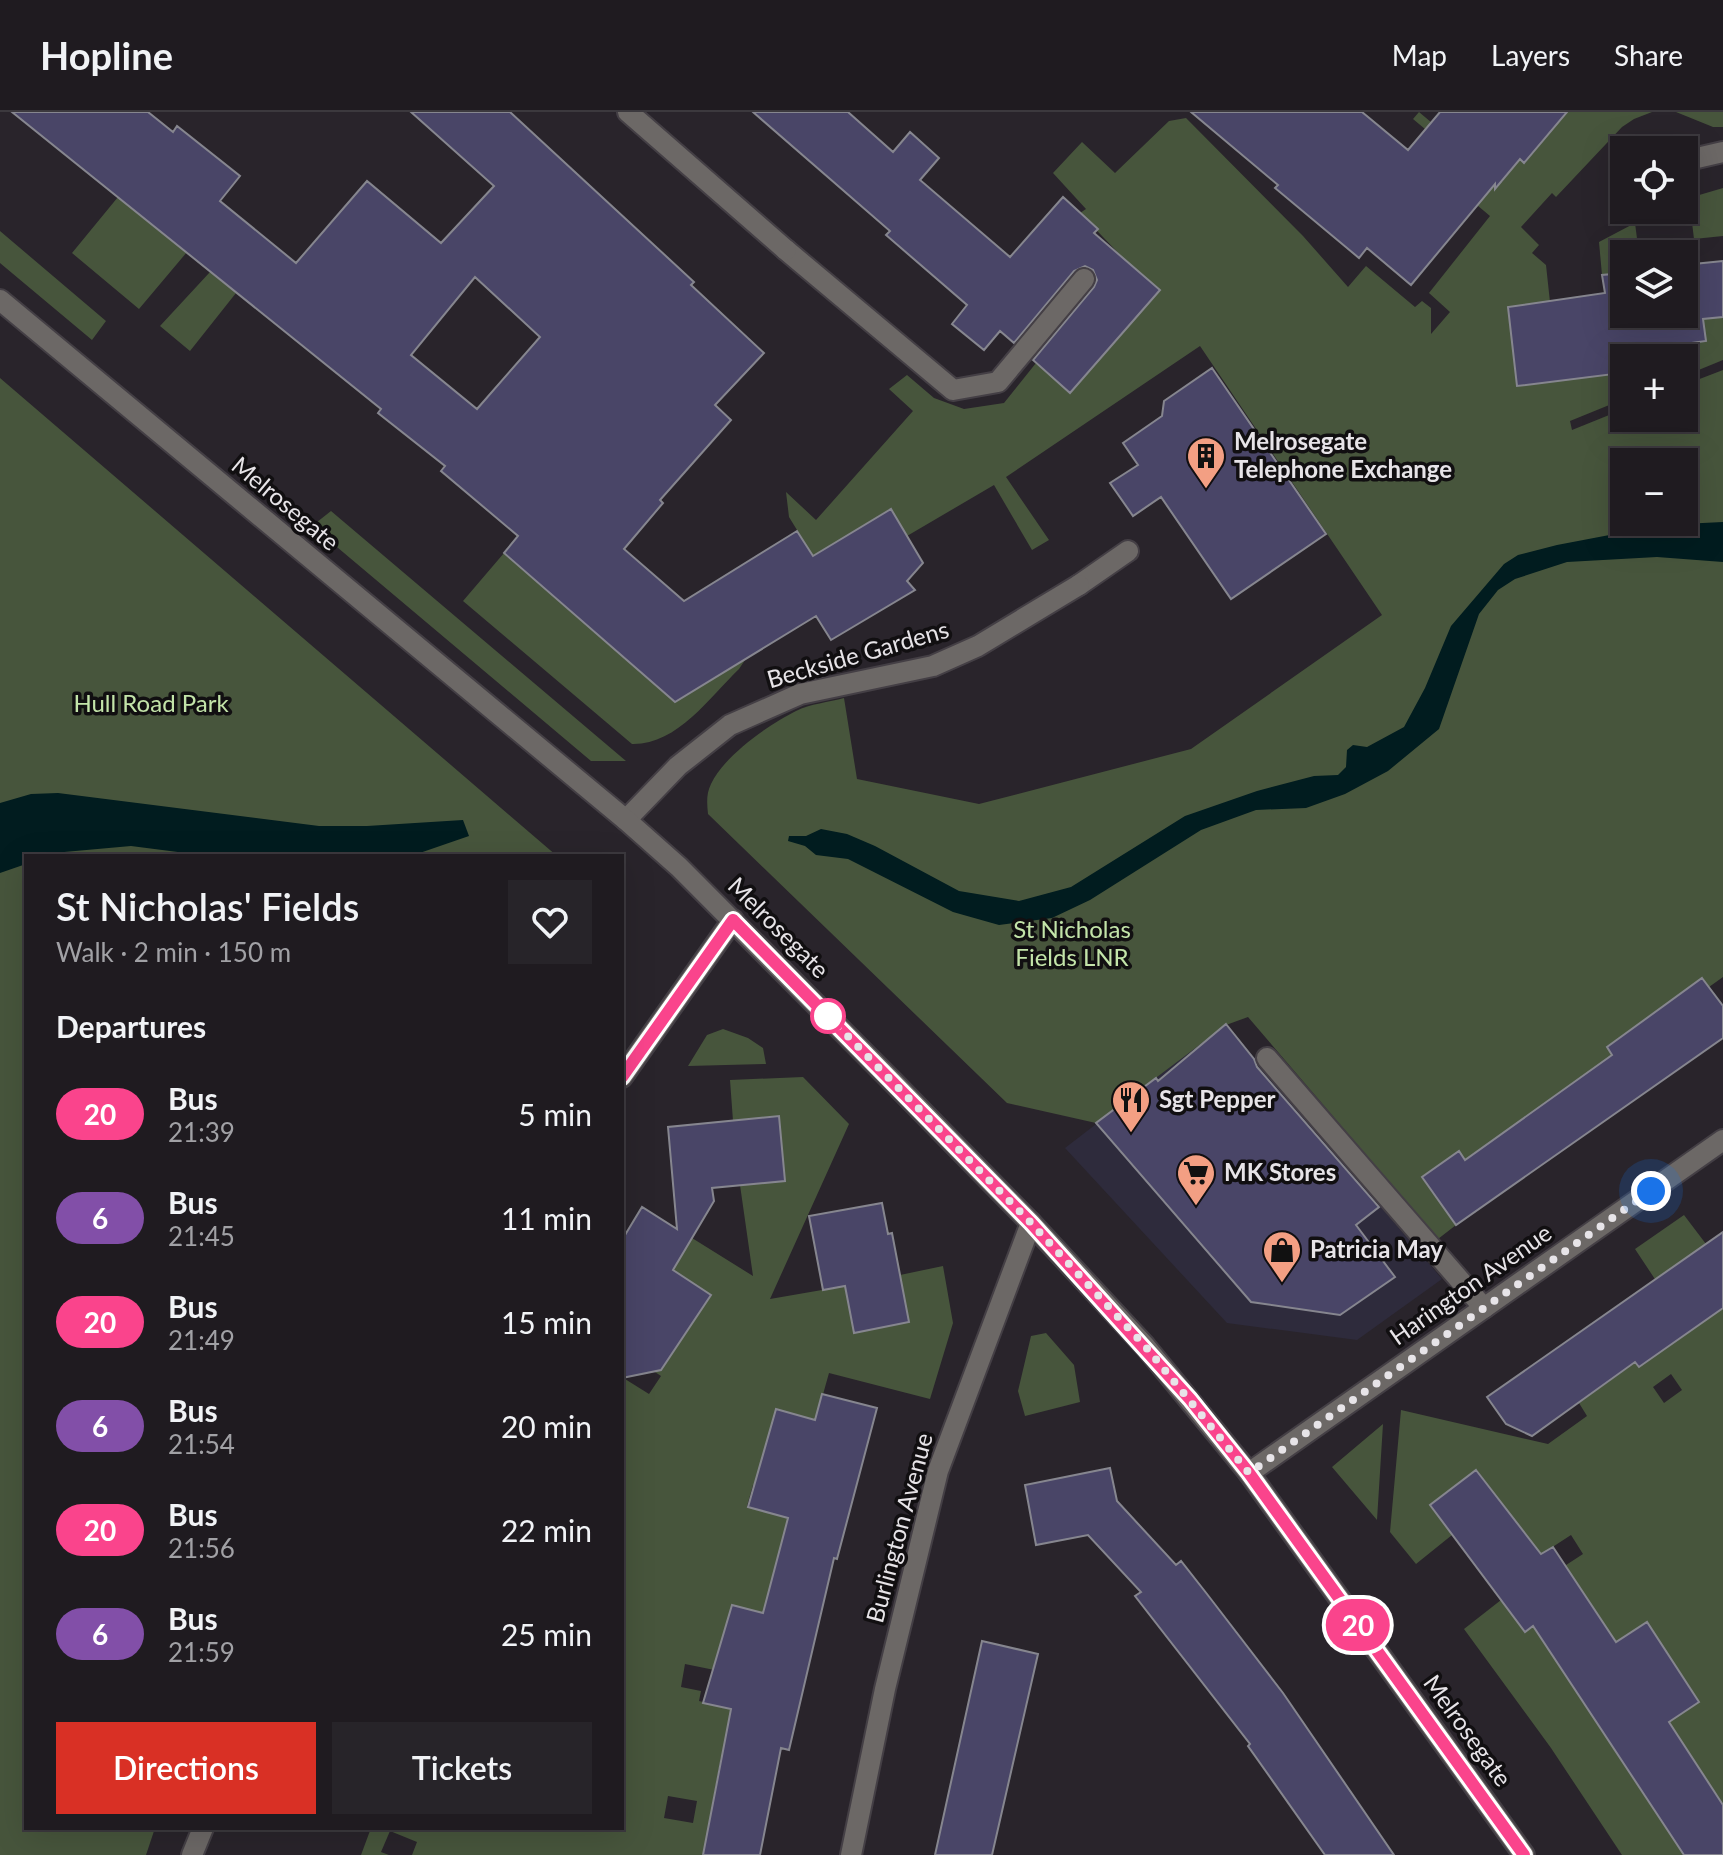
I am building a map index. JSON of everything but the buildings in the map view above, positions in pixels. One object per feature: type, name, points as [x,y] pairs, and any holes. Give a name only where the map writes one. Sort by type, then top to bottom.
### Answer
[{"type":"street","points":[[628,112],[953,390],[998,382],[1084,279]]},
{"type":"street","points":[[1698,158],[1723,152]]},
{"type":"street","name":"Melrosegate","points":[[0,300],[626,820],[733,920],[1031,1223],[1145,1346],[1249,1473],[1524,1855]]},
{"type":"street","name":"Beckside Gardens","points":[[626,820],[678,766],[730,725],[800,694],[933,666],[978,646],[1079,585],[1128,551]]},
{"type":"street","points":[[624,1074],[733,920]]},
{"type":"street","points":[[1267,1058],[1484,1308]]},
{"type":"street","name":"Harington Avenue","points":[[1249,1473],[1723,1140]]},
{"type":"street","name":"Burlington Avenue","points":[[851,1855],[885,1689],[938,1471],[1031,1223]]},
{"type":"street","points":[[192,1855],[202,1830]]},
{"type":"shaded area","points":[[1226,1024],[1442,1279],[1357,1340],[1227,1323],[1065,1148]]},
{"type":"green space","name":"St Nicholas Fields LNR","points":[[1419,112],[1502,182],[1520,159],[1525,163],[1554,128],[1560,112],[1652,112],[1634,119],[1610,136],[1610,140],[1556,197],[1552,193],[1521,227],[1539,245],[1532,253],[1546,265],[1550,302],[1508,307],[1610,371],[1610,405],[1570,421],[1572,430],[1610,415],[1610,432],[1698,432],[1698,380],[1723,370],[1723,977],[1709,987],[1702,978],[1608,1047],[1613,1055],[1465,1160],[1459,1151],[1423,1176],[1456,1225],[1438,1239],[1248,1017],[1226,1025],[1096,1123],[1007,1103],[708,814],[707,803],[709,788],[717,773],[748,742],[796,711],[844,698],[857,779],[979,804],[1191,749],[1382,615],[1200,346],[1006,477],[1049,540],[1032,550],[994,485],[907,536],[890,509],[813,556],[789,517],[786,492],[816,520],[913,411],[889,389],[907,375],[934,398],[964,409],[1004,403],[1036,363],[1071,392],[1159,290],[1080,213],[1086,209],[1053,173],[1082,142],[1115,173],[1169,121],[1186,118],[1303,236],[1348,287],[1366,266],[1415,307],[1422,301],[1431,308],[1431,334],[1450,312],[1429,293],[1490,216],[1434,169],[1449,149],[1413,119]]},
{"type":"green space","points":[[1676,112],[1723,112],[1723,127],[1713,127]]},
{"type":"green space","points":[[141,169],[168,179],[139,215],[187,252],[139,309],[72,253]]},
{"type":"green space","points":[[1723,188],[1723,236],[1694,239],[1692,224],[1698,224],[1698,195]]},
{"type":"green space","points":[[1635,224],[1637,240],[1610,240],[1610,274],[1602,275],[1599,242]]},
{"type":"green space","points":[[0,231],[106,321],[92,340],[0,263]]},
{"type":"green space","points":[[210,272],[236,293],[190,351],[160,326]]},
{"type":"green space","points":[[1723,317],[1723,360],[1698,370],[1698,344],[1677,344],[1706,340],[1703,319]]},
{"type":"green space","name":"Hull Road Park","points":[[0,378],[555,854],[24,854],[24,1830],[154,1830],[146,1855],[0,1855]]},
{"type":"green space","points":[[331,511],[626,761],[591,761],[312,526]]},
{"type":"green space","points":[[504,553],[675,701],[745,660],[704,706],[678,728],[663,737],[632,744],[463,601]]},
{"type":"green space","points":[[723,1029],[748,1038],[763,1048],[766,1064],[688,1066],[707,1035]]},
{"type":"green space","points":[[803,1077],[849,1124],[770,1299],[845,1286],[909,1322],[900,1275],[943,1266],[953,1323],[930,1399],[829,1373],[781,1544],[749,1677],[685,1664],[681,1687],[701,1691],[699,1701],[726,1708],[729,1698],[745,1700],[730,1758],[721,1757],[703,1855],[412,1855],[417,1842],[390,1831],[381,1852],[389,1855],[361,1855],[370,1830],[624,1830],[624,1349],[692,1238],[753,1276],[740,1185],[785,1180],[779,1117],[733,1121],[730,1080]],"holes":[[[687,1279],[711,1295],[699,1313],[675,1298]],[[637,1360],[661,1376],[649,1394],[625,1379]],[[753,1485],[781,1493],[775,1514],[747,1506]],[[668,1796],[697,1801],[693,1823],[664,1818]]]},
{"type":"green space","points":[[1684,1215],[1706,1244],[1713,1315],[1723,1308],[1723,1805],[1707,1781],[1684,1855],[1622,1855],[1551,1748],[1464,1629],[1501,1600],[1526,1631],[1571,1596],[1477,1470],[1430,1505],[1452,1535],[1416,1564],[1390,1532],[1401,1410],[1548,1444],[1587,1416],[1579,1403],[1686,1326],[1635,1249]],"holes":[[[1671,1374],[1682,1390],[1664,1403],[1653,1387]],[[1571,1535],[1583,1554],[1563,1567],[1551,1548]],[[1647,1622],[1659,1641],[1627,1635]]]},
{"type":"green space","points":[[1046,1333],[1074,1365],[1080,1402],[1025,1416],[1018,1391],[1031,1336]]},
{"type":"green space","points":[[1383,1424],[1377,1520],[1332,1467]]},
{"type":"water","points":[[1723,522],[1723,562],[1657,557],[1567,562],[1515,579],[1498,590],[1479,614],[1439,729],[1388,771],[1345,794],[1306,808],[1256,810],[1201,830],[1090,900],[1052,918],[999,925],[953,912],[848,859],[816,855],[805,846],[788,841],[789,836],[806,836],[821,829],[847,834],[959,891],[1019,901],[1071,887],[1185,816],[1257,791],[1314,776],[1338,775],[1346,767],[1347,750],[1353,745],[1367,747],[1404,727],[1425,688],[1451,626],[1504,564],[1518,555],[1610,535],[1698,536],[1698,523]]},
{"type":"water","points":[[58,793],[319,826],[463,820],[469,836],[417,854],[193,854],[131,846],[57,854],[24,854],[24,865],[0,873],[0,803],[31,794]]},
{"type":"bus line","name":"20","points":[[624,1074],[733,920],[1031,1223],[1190,1399],[1249,1473],[1524,1855]]},
{"type":"place","name":"Melrosegate Telephone Exchange","points":[[1206,490]]},
{"type":"place","name":"Sgt Pepper","points":[[1131,1134]]},
{"type":"place","name":"MK Stores","points":[[1196,1207]]},
{"type":"place","name":"Patricia May","points":[[1282,1284]]},
{"type":"route","points":[[828,1016],[1031,1223],[1145,1346],[1249,1473],[1651,1191]]}]
